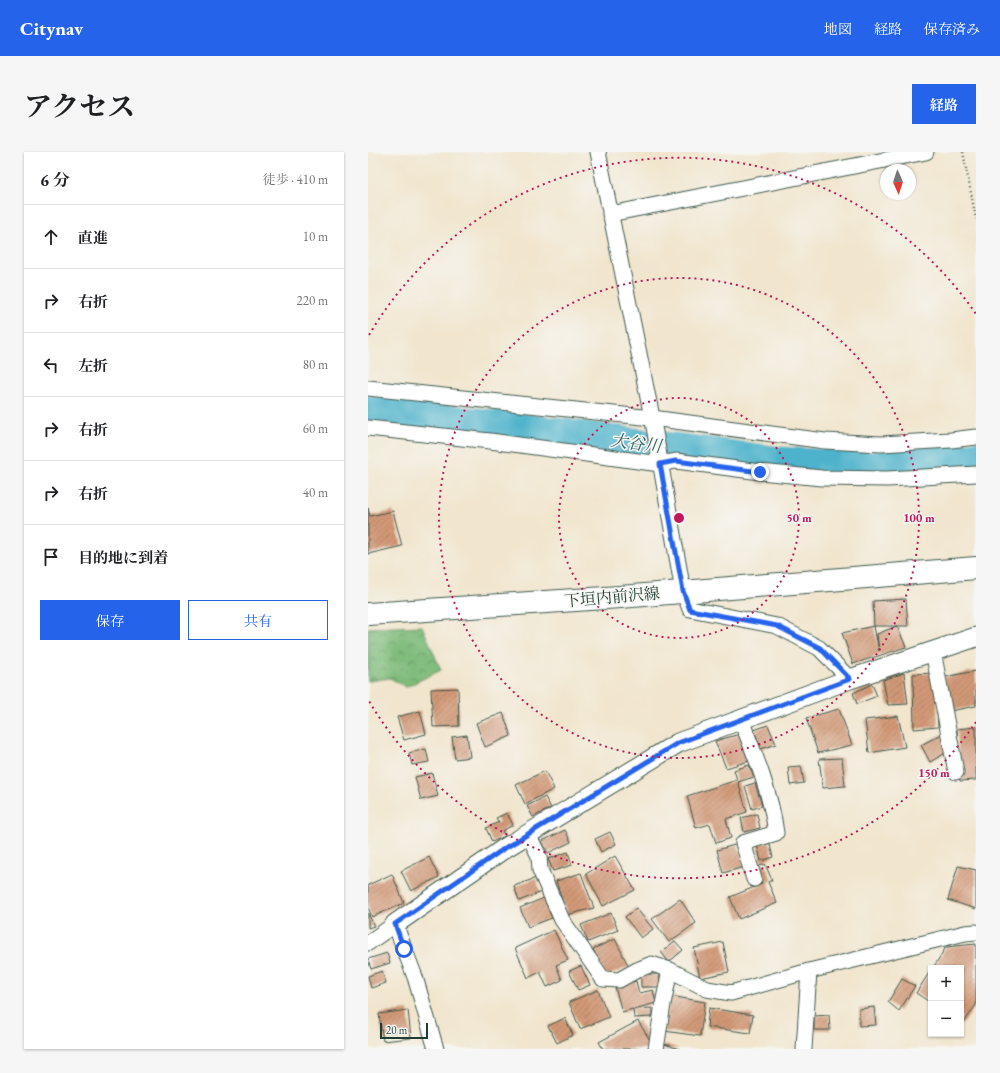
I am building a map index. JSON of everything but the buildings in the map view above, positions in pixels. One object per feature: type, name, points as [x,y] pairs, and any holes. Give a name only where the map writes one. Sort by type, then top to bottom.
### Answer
[{"type":"main road","name":"下垣内前沢線","points":[[368,614],[606,598],[976,568]]},
{"type":"street","points":[[598,152],[653,423],[683,591],[690,610],[777,626],[820,648],[850,679]]},
{"type":"street","points":[[610,214],[926,152]]},
{"type":"street","points":[[368,388],[653,423],[825,441],[881,444],[976,437]]},
{"type":"street","points":[[368,428],[659,458],[760,472],[822,478],[887,479],[976,474]]},
{"type":"street","points":[[368,943],[505,848],[678,743],[850,679],[976,637]]},
{"type":"street","points":[[934,651],[956,772]]},
{"type":"street","points":[[741,720],[757,759],[774,814],[776,833],[744,843],[754,879]]},
{"type":"street","points":[[528,834],[539,856],[540,870],[562,920],[603,979],[620,980],[637,970],[652,964],[670,970],[707,989],[731,993],[809,971],[965,933],[976,932]]},
{"type":"street","points":[[395,924],[415,977],[436,1049]]},
{"type":"street","points":[[656,1049],[662,1004],[670,970]]},
{"type":"street","points":[[804,1049],[809,971]]},
{"type":"path","points":[[963,152],[976,219]]},
{"type":"green space","points":[[422,626],[441,670],[406,687],[390,678],[368,681],[368,628]]},
{"type":"waterway","name":"大谷川","points":[[368,410],[502,425],[781,461],[867,466],[963,458],[976,455]]},
{"type":"route","points":[[404,949],[395,924],[505,848],[678,743],[850,679],[820,648],[777,626],[690,610],[683,591],[660,464],[676,461],[760,472]]}]
